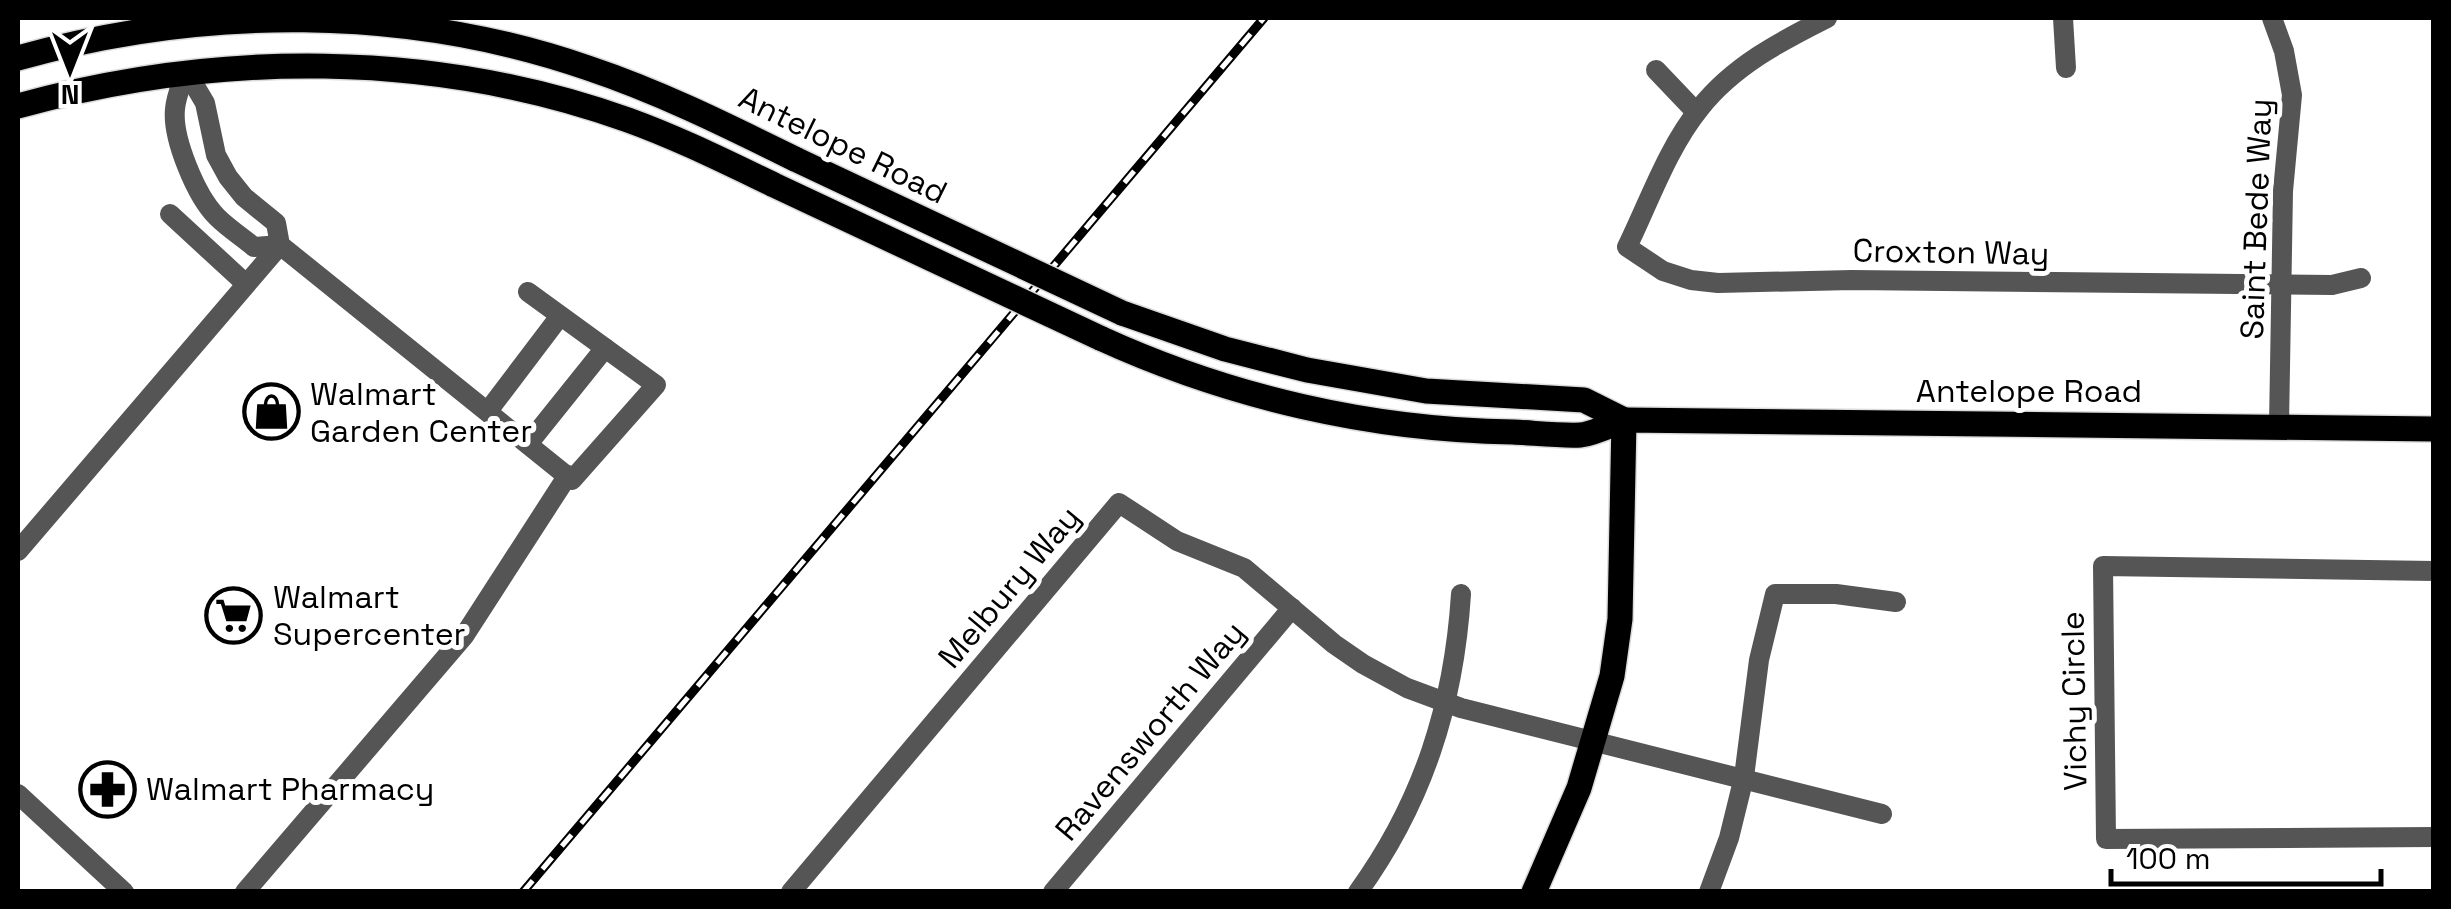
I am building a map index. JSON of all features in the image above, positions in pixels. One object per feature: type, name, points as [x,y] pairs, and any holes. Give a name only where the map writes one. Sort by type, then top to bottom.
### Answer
[{"type":"main road","name":"Antelope Road","points":[[18,58],[179,22],[235,20],[327,20],[434,32],[511,47],[639,86],[1122,313],[1225,349],[1307,370],[1426,391],[1584,400],[1624,420]]},
{"type":"main road","points":[[179,22],[186,71]]},
{"type":"main road","name":"Antelope Road","points":[[18,106],[186,71],[300,64],[389,70],[515,90],[628,120],[688,144],[1100,338],[1185,372],[1258,395],[1420,428],[1584,434],[1624,420],[2434,429]]},
{"type":"main road","points":[[1534,892],[1559,841],[1612,676],[1620,619],[1624,420]]},
{"type":"street","points":[[1656,70],[1696,112],[1752,58],[1827,18]]},
{"type":"street","points":[[2063,18],[2066,68]]},
{"type":"street","name":"Saint Bede Way","points":[[2272,18],[2284,51],[2292,95],[2283,192],[2279,426]]},
{"type":"street","points":[[186,71],[174,108],[176,127],[200,194],[216,216],[254,247],[280,245]]},
{"type":"street","points":[[186,71],[205,103],[216,155],[244,197],[276,222],[280,245],[572,480],[656,385],[528,292]]},
{"type":"street","name":"Croxton Way","points":[[1696,112],[1627,247],[1663,271],[1691,280],[2283,286],[2332,285],[2361,278]]},
{"type":"street","points":[[170,214],[246,284]]},
{"type":"street","points":[[18,551],[280,245]]},
{"type":"street","points":[[488,411],[560,316]]},
{"type":"street","points":[[528,444],[604,348]]},
{"type":"street","points":[[244,892],[464,636],[568,475]]},
{"type":"street","name":"Melbury Way","points":[[791,892],[1119,503],[1177,541],[1244,568],[1363,664],[1407,688],[1447,704],[1882,814]]},
{"type":"street","name":"Vichy Circle","points":[[2434,571],[2103,566],[2106,839],[2434,837]]},
{"type":"street","points":[[1358,892],[1402,824],[1424,776],[1447,704],[1461,594]]},
{"type":"street","points":[[1709,892],[1729,838],[1744,777],[1759,660],[1775,594],[1836,594],[1896,602]]},
{"type":"street","name":"Ravensworth Way","points":[[1053,892],[1292,608]]},
{"type":"street","points":[[18,794],[124,892]]},
{"type":"railway","points":[[523,892],[1264,18]]},
{"type":"place","name":"Walmart Garden Center","points":[[271,412]]},
{"type":"place","name":"Walmart Supercenter","points":[[234,615]]},
{"type":"place","name":"Walmart Pharmacy","points":[[107,789]]}]
